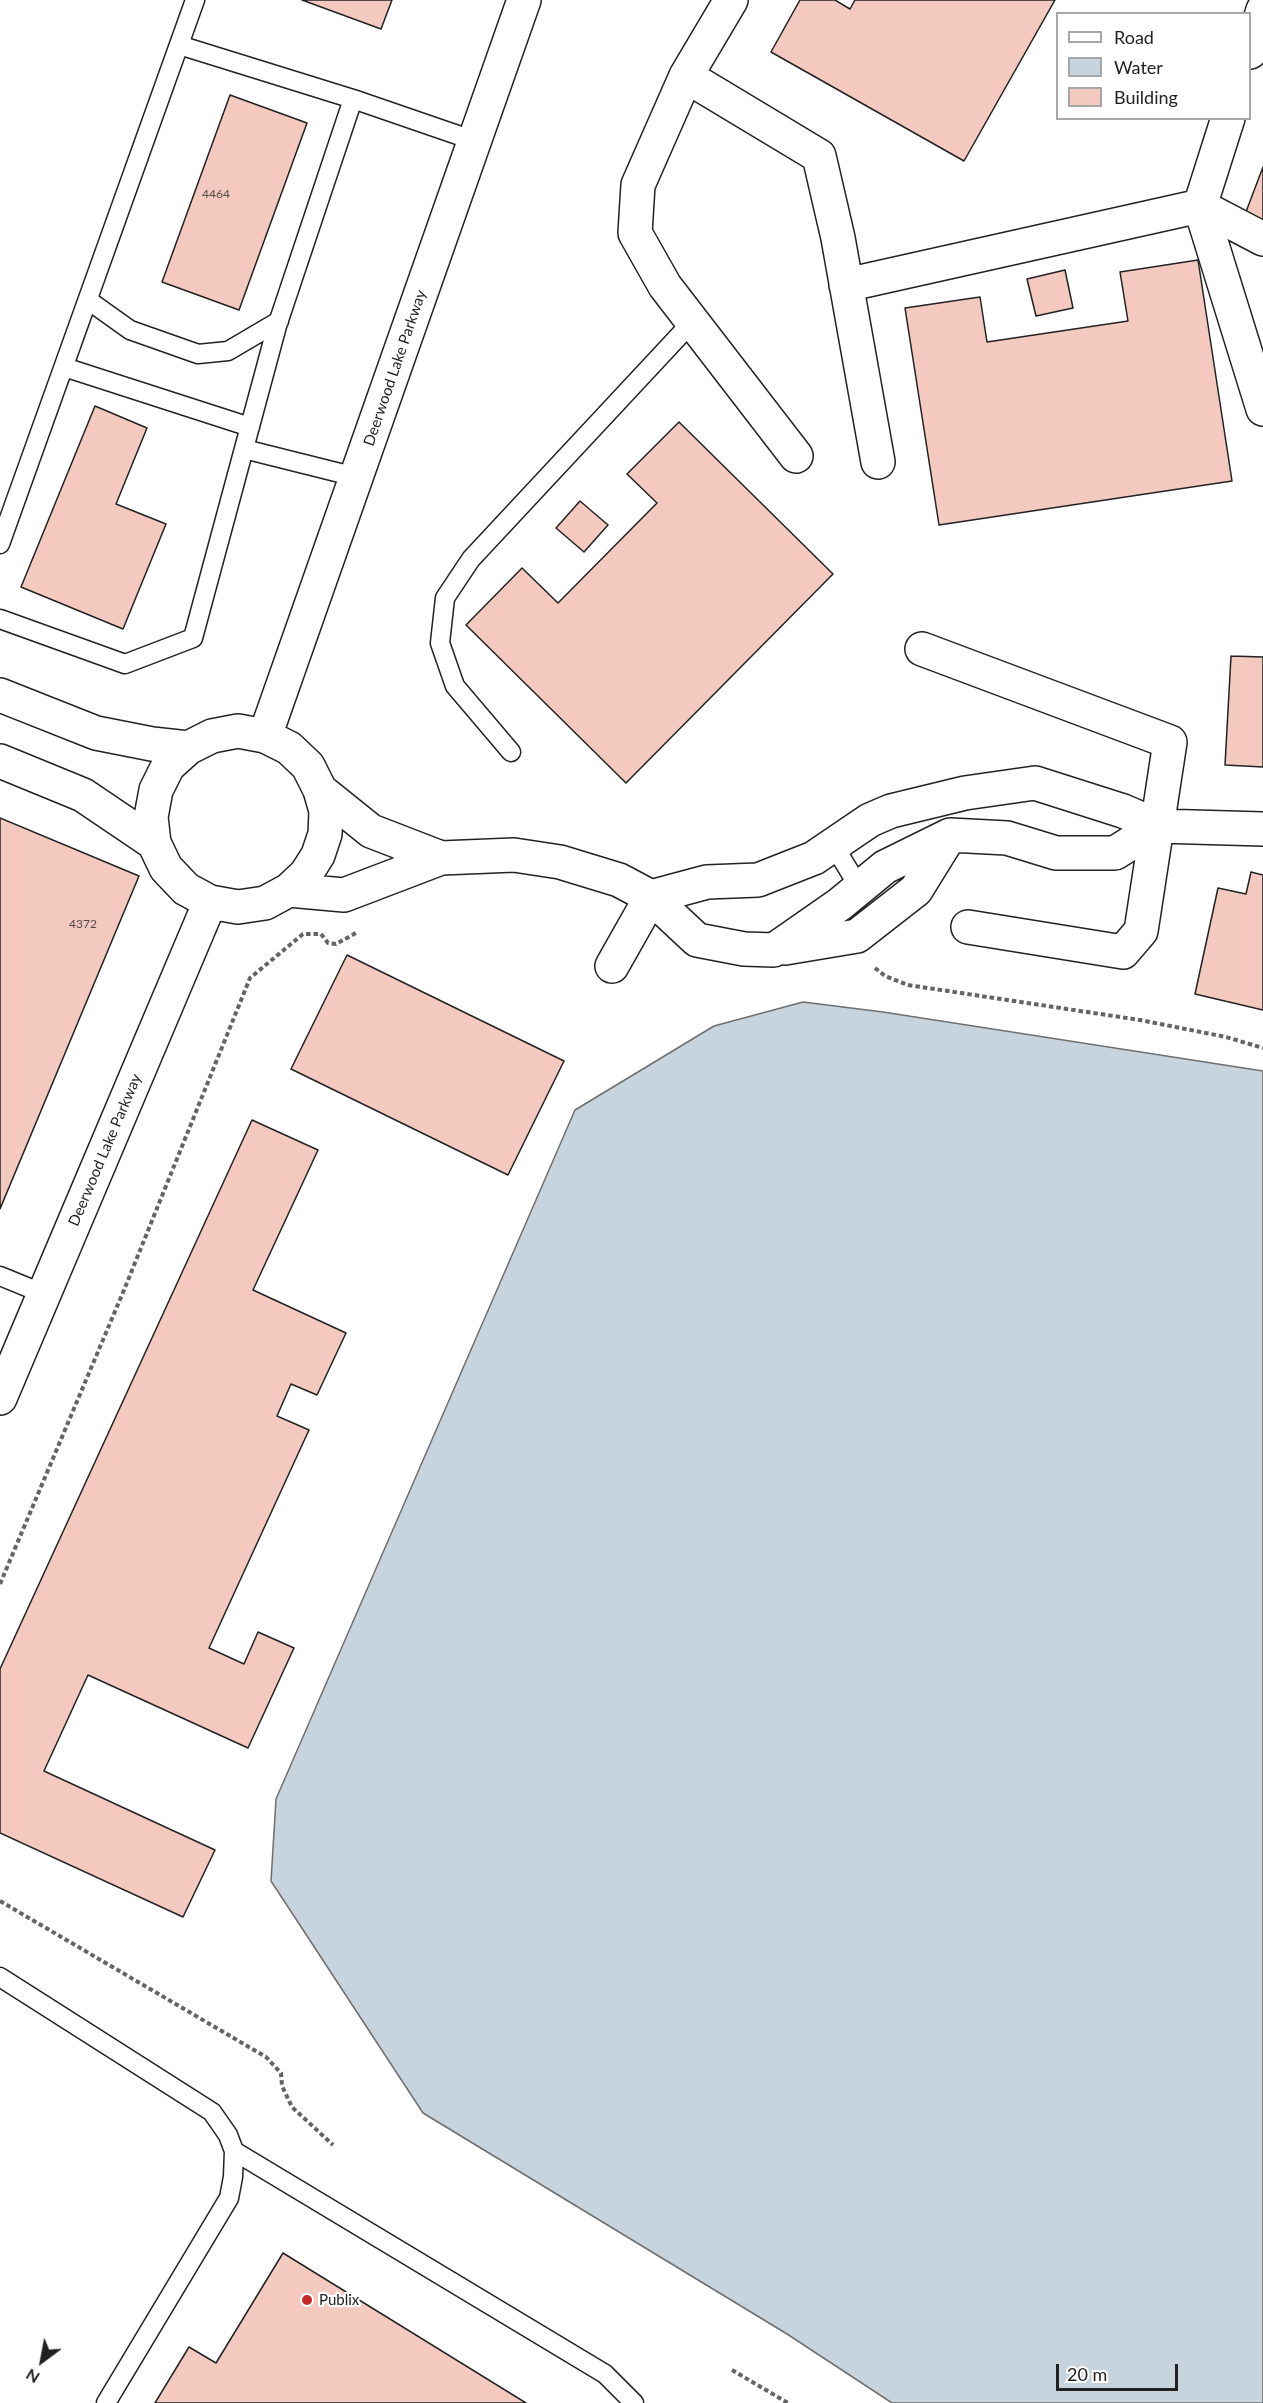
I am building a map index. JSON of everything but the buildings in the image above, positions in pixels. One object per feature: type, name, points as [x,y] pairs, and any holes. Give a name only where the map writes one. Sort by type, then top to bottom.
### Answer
[{"type":"street","name":"Deerwood Lake Parkway","points":[[265,736],[525,0]]},
{"type":"street","points":[[731,0],[686,76],[638,185],[635,233],[665,286],[796,456]]},
{"type":"street","points":[[1251,49],[1263,10]]},
{"type":"street","points":[[686,76],[819,156],[846,285],[878,462]]},
{"type":"street","points":[[1227,120],[1200,206],[1263,409]]},
{"type":"street","points":[[846,285],[1200,206],[1263,239]]},
{"type":"street","points":[[922,649],[1170,742],[1142,931],[1123,952],[968,927]]},
{"type":"street","points":[[0,695],[96,733],[152,744],[188,748]]},
{"type":"street","points":[[238,731],[265,736],[289,748],[308,766],[320,790],[326,811],[325,834],[318,855],[306,874],[290,890],[265,903],[238,907],[210,902],[186,888],[166,868],[154,843],[151,817],[156,790],[168,766],[188,748],[212,736],[238,731]]},
{"type":"street","points":[[0,761],[83,795],[154,843]]},
{"type":"street","points":[[612,966],[651,897],[707,882],[758,880],[814,858],[870,820],[891,811],[965,793],[1035,783],[1123,811],[1158,826],[1263,829]]},
{"type":"street","points":[[320,790],[371,831],[441,858]]},
{"type":"street","points":[[774,950],[840,904],[859,886],[885,867],[950,836],[1007,838],[1056,853],[1115,854],[1158,826]]},
{"type":"street","points":[[290,890],[344,895],[441,858],[514,855],[560,862],[619,880],[651,897],[697,940],[744,949],[774,950],[857,936],[916,890],[950,836]]},
{"type":"street","name":"Deerwood Lake Parkway","points":[[0,1398],[210,902]]},
{"type":"lane","points":[[0,544],[195,0]]},
{"type":"lane","points":[[179,45],[353,99],[475,141]]},
{"type":"lane","points":[[0,619],[125,664],[193,638],[279,321],[353,99]]},
{"type":"lane","points":[[88,300],[130,330],[198,354],[228,351],[279,321]]},
{"type":"lane","points":[[511,753],[455,686],[440,643],[445,598],[471,559],[693,321]]},
{"type":"lane","points":[[64,367],[250,427]]},
{"type":"lane","points":[[244,449],[356,477]]},
{"type":"lane","points":[[834,846],[859,886]]},
{"type":"lane","points":[[0,1276],[44,1294]]},
{"type":"lane","points":[[0,1977],[212,2112],[228,2135],[234,2151],[229,2198],[106,2403]]},
{"type":"lane","points":[[234,2151],[605,2374],[634,2403]]},
{"type":"path","points":[[0,1584],[124,1290],[250,978],[303,934],[321,934],[328,943],[336,944],[365,927]]},
{"type":"path","points":[[871,965],[885,976],[908,985],[1140,1020],[1226,1037],[1263,1048]]},
{"type":"path","points":[[0,1901],[266,2057],[281,2073],[282,2086],[292,2107],[333,2145]]},
{"type":"path","points":[[732,2370],[788,2403]]},
{"type":"water","points":[[803,1002],[883,1012],[1263,1071],[1263,2403],[892,2403],[787,2334],[423,2113],[271,1881],[276,1799],[575,1110],[714,1026]]},
{"type":"place","name":"Publix","points":[[307,2300]]}]
